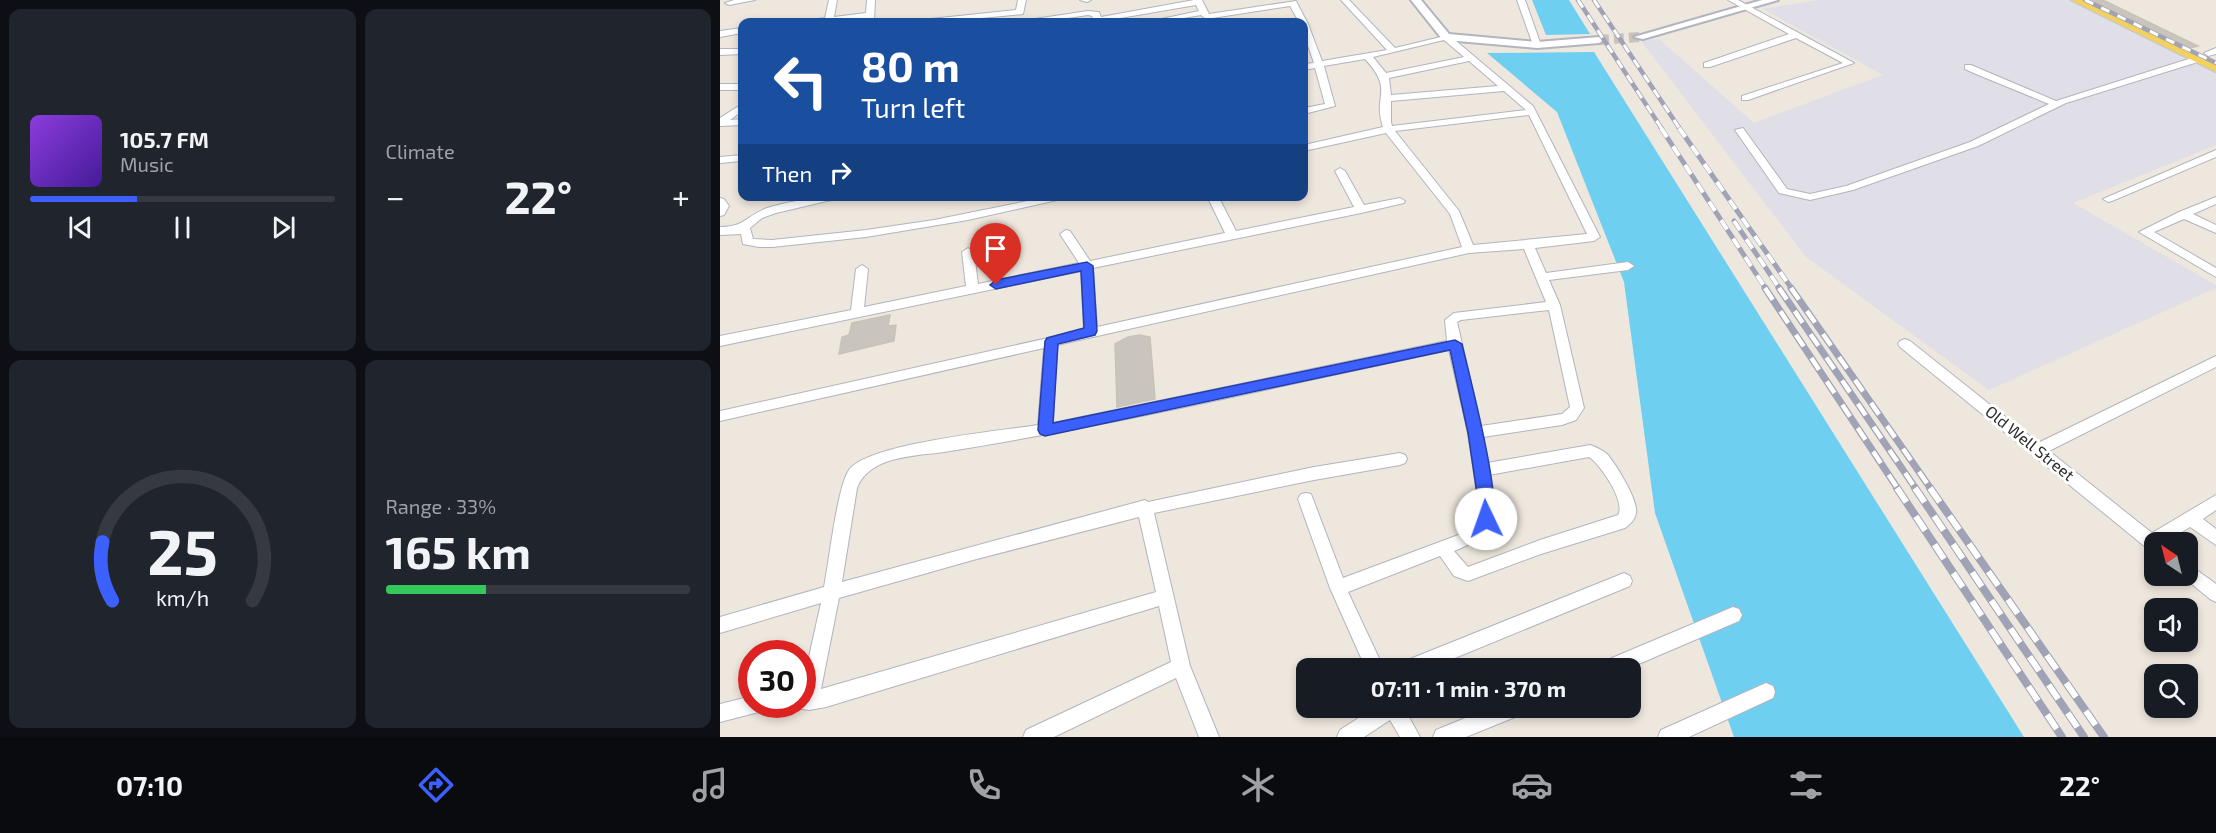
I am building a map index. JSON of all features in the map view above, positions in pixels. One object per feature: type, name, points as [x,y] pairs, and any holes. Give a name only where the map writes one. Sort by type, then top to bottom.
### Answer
[{"type":"main road","points":[[2077,0],[2209,55]]},
{"type":"main road","points":[[2097,0],[2209,55],[2216,68]]},
{"type":"street","points":[[729,3],[751,0]]},
{"type":"street","points":[[829,18],[833,0]]},
{"type":"street","points":[[870,18],[871,0]]},
{"type":"street","points":[[1021,18],[1022,0]]},
{"type":"street","points":[[1085,0],[1088,13]]},
{"type":"street","points":[[1346,0],[1393,51]]},
{"type":"street","points":[[720,416],[1091,331],[1469,249],[1594,237],[1532,112],[1446,37],[1416,0]]},
{"type":"street","points":[[1521,0],[1537,45]]},
{"type":"street","points":[[1732,0],[1742,8],[1850,63],[1745,98]]},
{"type":"street","points":[[1639,37],[1773,0]]},
{"type":"street","points":[[1112,18],[1199,1],[1206,17],[1293,3],[1300,18]]},
{"type":"street","points":[[967,18],[1020,12]]},
{"type":"street","points":[[1172,18],[1204,12]]},
{"type":"street","points":[[1055,18],[1088,13],[1096,14],[1097,18]]},
{"type":"street","points":[[720,34],[738,32]]},
{"type":"street","points":[[1707,65],[1795,35]]},
{"type":"street","points":[[1308,37],[1319,64],[1330,106],[1308,110]]},
{"type":"street","points":[[1308,67],[1393,51],[1446,37],[1537,45],[1599,40]]},
{"type":"street","points":[[720,52],[738,52]]},
{"type":"street","points":[[1740,130],[1783,191],[1810,197],[1849,188],[1974,144],[2056,104],[2209,55]]},
{"type":"street","points":[[1367,56],[1384,76],[1387,98],[1384,121],[1388,129],[1455,213],[1469,249]]},
{"type":"street","points":[[1384,76],[1472,58]]},
{"type":"street","points":[[1968,67],[2005,86],[2056,104]]},
{"type":"street","points":[[720,87],[738,87]]},
{"type":"street","points":[[1387,98],[1507,88]]},
{"type":"street","points":[[720,122],[738,110]]},
{"type":"street","points":[[1308,147],[1388,129],[1532,112]]},
{"type":"street","points":[[720,122],[738,122]]},
{"type":"street","points":[[2108,199],[2216,153]]},
{"type":"street","points":[[720,160],[738,158]]},
{"type":"street","points":[[1340,171],[1361,210]]},
{"type":"street","points":[[2216,200],[2145,232],[2216,273]]},
{"type":"street","points":[[720,201],[723,206],[720,213]]},
{"type":"street","points":[[720,231],[741,229],[758,216],[773,210],[818,201]]},
{"type":"street","points":[[741,229],[747,232],[747,241],[751,243],[811,240],[926,225],[1045,201]]},
{"type":"street","points":[[1215,201],[1233,237]]},
{"type":"street","points":[[720,341],[1400,201]]},
{"type":"street","points":[[2183,214],[2216,229]]},
{"type":"street","points":[[1066,234],[1087,266],[1091,331]]},
{"type":"street","points":[[1475,433],[1562,419],[1571,416],[1577,408],[1554,305],[1528,245]]},
{"type":"street","points":[[968,252],[973,289]]},
{"type":"street","points":[[1542,277],[1628,266]]},
{"type":"street","points":[[856,313],[862,269]]},
{"type":"street","points":[[1338,588],[1467,539],[1482,530],[1487,507],[1475,433],[1450,325],[1455,317],[1554,305]]},
{"type":"street","points":[[1045,430],[1051,341]]},
{"type":"street","points":[[816,659],[832,592],[849,488],[854,475],[862,466],[894,454],[1045,430],[1455,344]]},
{"type":"street","name":"Old Well Street","points":[[1905,344],[2144,536]]},
{"type":"street","points":[[2037,450],[2216,361]]},
{"type":"street","points":[[1444,548],[1457,568],[1462,573],[1468,574],[1540,547],[1619,523],[1630,513],[1605,463],[1590,451],[1481,470]]},
{"type":"street","points":[[720,625],[832,592],[1145,507],[1334,469],[1400,459]]},
{"type":"street","points":[[1306,499],[1338,588],[1370,658]]},
{"type":"street","points":[[2169,532],[2216,502]]},
{"type":"street","points":[[1145,507],[1181,666],[1209,737]]},
{"type":"street","points":[[2190,518],[2216,538]]},
{"type":"street","points":[[2198,579],[2216,594]]},
{"type":"street","points":[[1433,658],[1624,581]]},
{"type":"street","points":[[816,700],[1164,597]]},
{"type":"street","points":[[1632,658],[1733,615]]},
{"type":"street","points":[[1033,737],[1181,666]]},
{"type":"street","points":[[1668,737],[1766,692]]},
{"type":"street","points":[[720,713],[738,708]]},
{"type":"street","points":[[1347,737],[1377,718]]},
{"type":"street","points":[[1399,718],[1410,737]]},
{"type":"street","points":[[1443,737],[1489,718]]},
{"type":"shaded area","points":[[1819,0],[2068,0],[2216,73],[2216,145],[2073,203],[2216,285],[2216,288],[1989,390],[1806,257],[1641,41],[1659,39],[1754,123],[1883,75],[1763,9]]},
{"type":"water","points":[[1532,0],[1569,0],[1590,34],[1546,35]]},
{"type":"water","points":[[1594,52],[2024,737],[1734,737],[1655,513],[1624,282],[1557,112],[1487,53]]},
{"type":"building","points":[[2092,0],[2103,0],[2198,46],[2190,48]]},
{"type":"building","points":[[890,315],[888,326],[896,325],[894,341],[839,354],[842,337],[849,335],[852,323]]},
{"type":"building","points":[[1140,335],[1150,337],[1155,399],[1117,407],[1115,344],[1128,337]]},
{"type":"tunnel","points":[[1599,40],[1639,37]]},
{"type":"railway","points":[[1578,0],[1662,129]]},
{"type":"railway","points":[[1594,0],[1680,129]]},
{"type":"railway","points":[[2085,0],[2216,63]]},
{"type":"railway","points":[[1661,128],[1766,289]]},
{"type":"railway","points":[[1679,128],[1792,289]]},
{"type":"railway","points":[[1734,221],[1780,289]]},
{"type":"railway","points":[[1765,288],[1898,489]]},
{"type":"railway","points":[[1779,288],[1916,489]]},
{"type":"railway","points":[[1791,288],[1931,489]]},
{"type":"railway","points":[[1897,488],[2062,737]]},
{"type":"railway","points":[[1915,488],[2084,737]]},
{"type":"railway","points":[[1930,488],[2104,737]]},
{"type":"route","points":[[996,285],[1087,266],[1091,331],[1051,341],[1045,430],[1455,344],[1475,433],[1487,507],[1486,519]]}]
